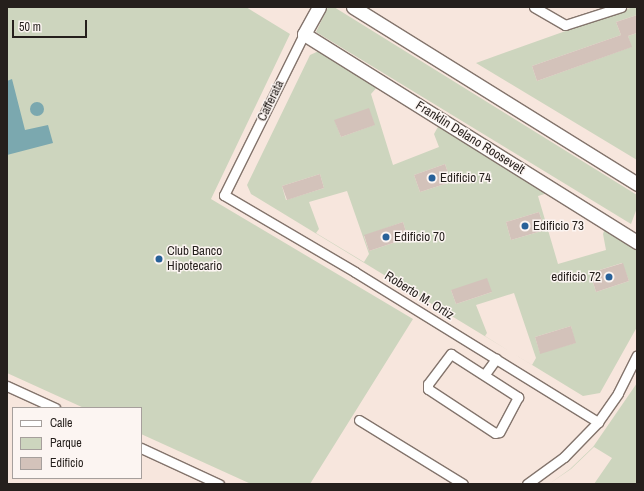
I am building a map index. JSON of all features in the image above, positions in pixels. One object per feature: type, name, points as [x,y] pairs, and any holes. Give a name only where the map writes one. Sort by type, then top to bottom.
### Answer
[{"type":"street","name":"Cafferata","points":[[224,195],[304,34],[319,7]]},
{"type":"street","points":[[353,7],[637,184]]},
{"type":"street","points":[[534,7],[565,25],[621,7]]},
{"type":"street","name":"Franklin Delano Roosevelt","points":[[304,34],[637,242]]},
{"type":"street","name":"Roberto M. Ortiz","points":[[224,195],[355,272],[598,422]]},
{"type":"street","points":[[451,354],[485,374],[518,397],[499,432],[495,433],[428,388],[428,384],[451,354]]},
{"type":"street","points":[[527,484],[564,457],[598,422],[618,393],[637,355]]},
{"type":"street","points":[[485,374],[496,360]]},
{"type":"street","points":[[7,386],[53,407]]},
{"type":"street","points":[[359,420],[463,484]]},
{"type":"street","points":[[142,448],[219,484]]},
{"type":"green space","name":"Club Banco Hipotecario","points":[[7,7],[246,7],[290,34],[211,199],[413,319],[310,484],[251,484],[142,434],[142,407],[82,407],[7,373]]},
{"type":"green space","points":[[328,7],[334,7],[637,195],[637,208],[631,224],[316,32]]},
{"type":"green space","points":[[633,7],[637,7],[637,15],[616,22],[621,35],[532,66],[537,81],[631,47],[628,36],[637,33],[637,160],[476,63]]},
{"type":"green space","points":[[321,50],[637,248],[637,327],[600,393],[583,396],[532,365],[536,358],[514,293],[476,305],[487,333],[485,336],[528,363],[251,194],[247,185],[310,55]],"holes":[[[378,86],[439,125],[434,134],[439,147],[393,165],[371,94]],[[335,121],[374,125],[341,137]],[[445,164],[451,182],[420,192],[414,175]],[[320,174],[324,188],[286,200],[282,186]],[[347,191],[369,254],[364,262],[316,233],[319,229],[309,202]],[[548,193],[605,228],[603,234],[606,250],[558,264],[538,196]],[[539,212],[545,230],[511,240],[506,222]],[[403,222],[408,238],[369,251],[364,236]],[[622,263],[629,281],[596,292],[590,273]],[[451,290],[492,292],[456,304]],[[571,326],[575,343],[540,353],[535,337]]]},
{"type":"green space","points":[[637,383],[637,484],[594,484],[612,458],[594,447],[571,469],[549,484],[570,469],[593,447]]},
{"type":"water","points":[[12,79],[25,130],[48,125],[53,143],[7,155],[7,81]]},
{"type":"water","points":[[37,102],[42,104],[44,109],[42,114],[37,116],[32,114],[30,109],[32,104]]},
{"type":"building","points":[[637,15],[637,33],[628,36],[632,47],[537,81],[532,66],[621,35],[616,22]]},
{"type":"building","points":[[369,108],[375,125],[341,137],[334,120]]},
{"type":"building","name":"Edificio 74","points":[[445,164],[451,182],[420,192],[414,175]]},
{"type":"building","points":[[320,174],[324,188],[287,200],[282,186]]},
{"type":"building","name":"Edificio 73","points":[[539,212],[545,230],[511,240],[506,222]]},
{"type":"building","name":"Edificio 70","points":[[403,222],[408,238],[369,251],[364,235]]},
{"type":"building","name":"edificio 72","points":[[623,263],[629,281],[596,292],[590,273]]},
{"type":"building","points":[[487,278],[492,292],[456,304],[451,290]]},
{"type":"building","points":[[571,326],[576,343],[540,354],[535,337]]},
{"type":"place","name":"Edificio 74","points":[[432,178]]},
{"type":"place","name":"Edificio 73","points":[[525,226]]},
{"type":"place","name":"Edificio 70","points":[[386,237]]},
{"type":"place","name":"Club Banco Hipotecario","points":[[159,259]]},
{"type":"place","name":"edificio 72","points":[[609,277]]}]
